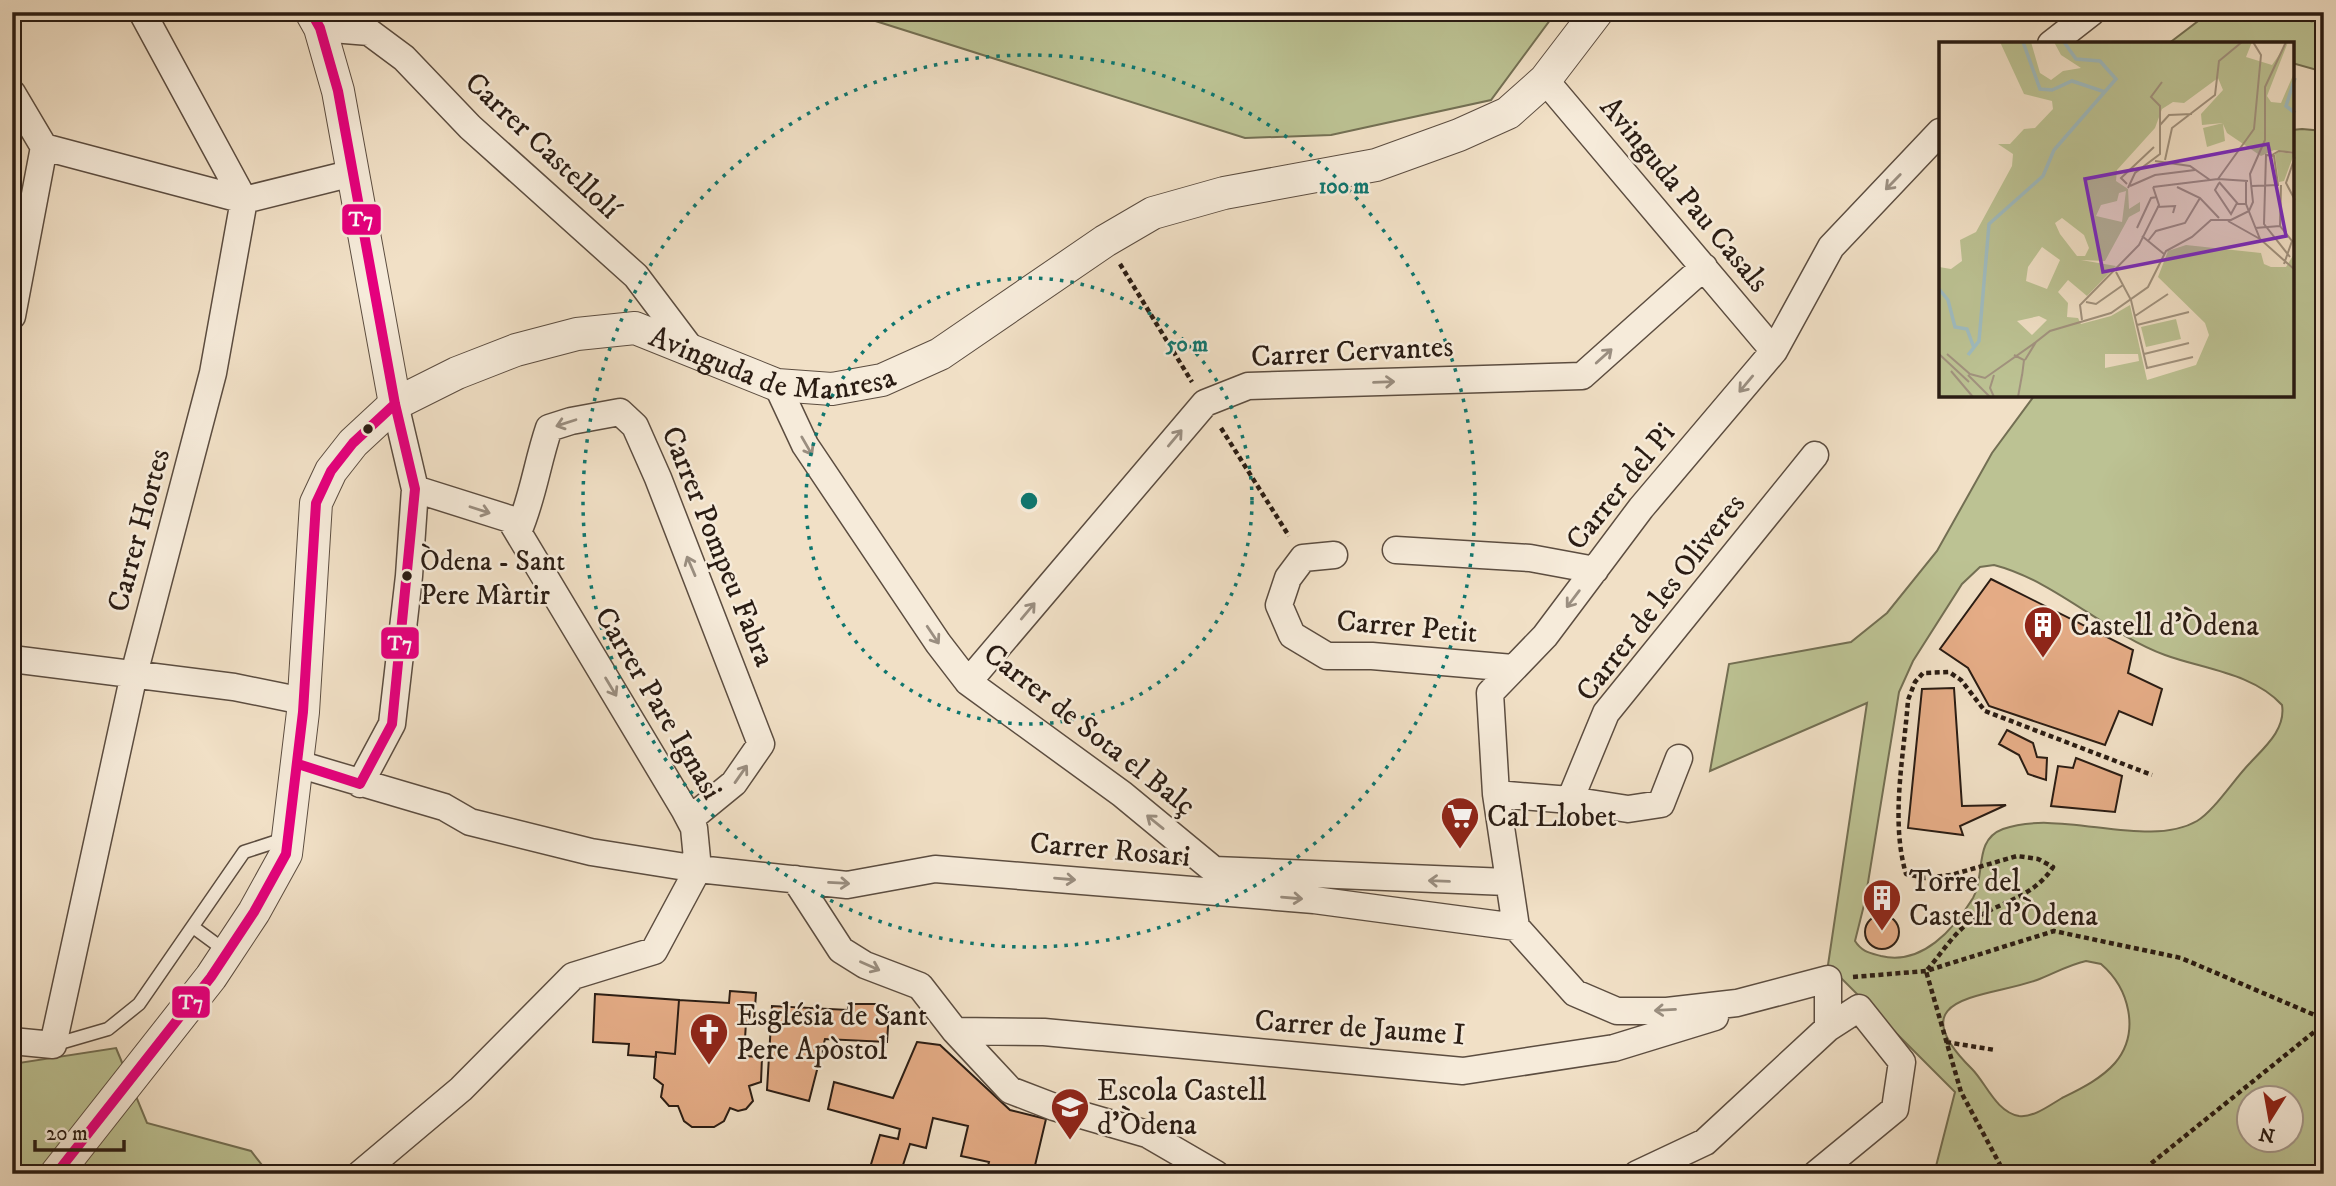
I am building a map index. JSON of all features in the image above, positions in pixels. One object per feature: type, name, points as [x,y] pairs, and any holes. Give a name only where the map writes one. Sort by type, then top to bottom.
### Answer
[{"type":"street","points":[[142,12],[244,200]]},
{"type":"street","name":"Avinguda de Manresa","points":[[56,1174],[228,953],[286,854],[298,764],[316,503],[331,471],[354,443],[395,404],[457,373],[504,355],[577,334],[635,328],[777,384],[832,389],[882,380],[940,354],[1105,241],[1153,213],[1224,192],[1376,165],[1459,135],[1508,113],[1545,80],[1597,12]]},
{"type":"street","points":[[2054,42],[2092,12]]},
{"type":"street","points":[[315,20],[338,91],[395,404],[415,489],[409,576],[393,724],[360,784]]},
{"type":"street","name":"Carrer Castellolí","points":[[315,20],[369,32],[404,58],[470,127],[636,276],[694,353]]},
{"type":"street","name":"Avinguda Pau Casals","points":[[1545,80],[1774,351]]},
{"type":"street","points":[[12,93],[44,147],[12,316]]},
{"type":"street","name":"Carrer del Pi","points":[[1516,927],[1507,882],[1496,794],[1490,693],[1545,636],[1642,508],[1774,351],[1831,247],[1939,134]]},
{"type":"street","points":[[44,147],[244,200],[353,173]]},
{"type":"street","name":"Carrer Hortes","points":[[53,1045],[134,674],[213,373],[244,200]]},
{"type":"street","name":"Carrer Cervantes","points":[[968,682],[1205,403],[1248,386],[1582,376],[1704,267]]},
{"type":"street","name":"Carrer de Sota el Balç","points":[[777,384],[805,445],[938,643],[968,682],[1122,794],[1214,870],[1507,882]]},
{"type":"street","name":"Carrer Pompeu Fabra","points":[[518,532],[534,491],[539,457],[549,428],[620,411],[635,426],[658,478],[761,744],[734,783],[690,819]]},
{"type":"street","name":"Carrer de les Oliveres","points":[[1570,800],[1606,713],[1815,455]]},
{"type":"street","name":"Carrer Pare Ignasi","points":[[415,489],[510,519],[695,828],[698,869]]},
{"type":"street","points":[[1396,550],[1530,558],[1595,570]]},
{"type":"street","name":"Carrer Petit","points":[[1334,555],[1303,558],[1288,578],[1279,605],[1292,635],[1326,656],[1372,656],[1513,668]]},
{"type":"street","points":[[12,659],[233,687],[303,701]]},
{"type":"street","points":[[1496,794],[1570,800],[1628,809],[1661,804],[1679,758]]},
{"type":"street","name":"Carrer Rosari","points":[[298,764],[444,807],[470,822],[592,852],[698,869],[846,885],[935,869],[1314,900],[1516,927]]},
{"type":"street","points":[[360,1174],[461,1089],[573,976],[653,951],[698,869]]},
{"type":"street","points":[[795,879],[841,950],[865,965],[920,986],[955,1031],[1010,1090],[1054,1107],[1147,1133],[1216,1174]]},
{"type":"street","points":[[1516,927],[1575,993],[1617,1011],[1667,1011],[1737,1003],[1828,979],[1828,1028]]},
{"type":"street","name":"Carrer de Jaume I","points":[[955,1031],[1044,1032],[1463,1071],[1614,1048],[1702,1022],[1792,989]]},
{"type":"street","points":[[1637,1174],[1704,1143],[1828,1028],[1859,1008],[1902,1062],[1895,1109],[1816,1174]]},
{"type":"street","points":[[12,1041],[53,1045]]},
{"type":"lane","points":[[53,1045],[108,1029],[139,1003],[244,852],[288,838]]},
{"type":"lane","points":[[193,927],[228,953]]},
{"type":"path","points":[[2223,12],[2324,20]]},
{"type":"path","points":[[1926,971],[1967,924],[2024,896],[2043,883],[2053,867],[2039,859],[2017,856],[1951,875],[1925,878],[1906,874],[1900,854],[1899,828],[1908,700],[1915,682],[1923,673],[1949,672],[1961,680],[1985,711],[2152,775]]},
{"type":"path","points":[[1828,979],[1926,971],[2054,931],[2181,958],[2324,1021],[2138,1174]]},
{"type":"path","points":[[1926,971],[1961,1093],[2005,1174]]},
{"type":"path","points":[[1946,1042],[1995,1050]]},
{"type":"green space","points":[[847,12],[1556,12],[1491,100],[1331,135],[1245,138]]},
{"type":"green space","points":[[2210,12],[2324,12],[2324,72],[2294,64],[2294,42],[2171,42]]},
{"type":"green space","points":[[2294,130],[2324,131],[2324,1174],[1934,1174],[1955,1092],[1828,965],[1867,703],[1710,771],[1729,664],[1851,642],[1887,613],[1937,551],[1992,453],[2033,397],[2294,397]],"holes":[[[1994,565],[2039,583],[2144,646],[2227,673],[2257,686],[2282,705],[2278,730],[2204,816],[2177,829],[2129,831],[2050,823],[2003,829],[1987,841],[1973,898],[1946,933],[1910,956],[1896,958],[1870,953],[1860,948],[1855,941],[1865,901],[1899,692],[1913,661],[1962,584],[1980,567]],[[2086,961],[2101,964],[2119,985],[2128,1011],[2128,1038],[2115,1063],[2097,1079],[2036,1113],[2019,1116],[2004,1109],[1951,1044],[1943,1026],[1946,1013],[1958,1003],[1975,996],[2037,980]]]},
{"type":"green space","points":[[116,1048],[147,1123],[251,1151],[269,1174],[12,1174],[12,1064]]},
{"type":"building","name":"Castell d'Òdena","points":[[1991,579],[2133,650],[2128,673],[2162,689],[2152,725],[2119,711],[2105,745],[1989,706],[1968,668],[1940,649]]},
{"type":"building","points":[[1954,688],[1962,806],[2006,805],[1960,826],[1963,835],[1908,828],[1922,689]]},
{"type":"building","points":[[2007,730],[2033,743],[2037,757],[2047,758],[2046,780],[2028,774],[2019,755],[1999,744]]},
{"type":"building","points":[[2076,758],[2122,776],[2115,812],[2051,806],[2058,766],[2073,768]]},
{"type":"building","name":"Torre del Castell d'Òdena","points":[[1882,915],[1894,920],[1899,932],[1894,944],[1882,949],[1870,944],[1865,932],[1870,920]]},
{"type":"building","name":"Església de Sant Pere Apòstol","points":[[730,991],[756,993],[754,1022],[746,1022],[744,1056],[762,1057],[761,1082],[749,1086],[753,1101],[746,1109],[738,1111],[730,1108],[724,1121],[714,1127],[692,1127],[684,1121],[678,1106],[669,1106],[661,1097],[663,1085],[654,1078],[656,1052],[675,1054],[679,1000],[729,1003]]},
{"type":"building","points":[[595,994],[679,1000],[675,1054],[656,1052],[656,1057],[628,1055],[629,1044],[593,1042]]},
{"type":"building","points":[[848,1004],[877,1004],[876,1012],[889,1012],[887,1042],[825,1039],[809,1101],[767,1090],[772,1006],[848,1010]]},
{"type":"building","points":[[917,1042],[940,1045],[1010,1110],[1046,1119],[1033,1174],[986,1174],[989,1162],[961,1156],[968,1126],[933,1118],[926,1148],[910,1144],[900,1174],[868,1174],[880,1135],[898,1139],[900,1129],[828,1109],[834,1082],[893,1098]]},
{"type":"transit line","name":"T7","points":[[298,764],[360,784],[392,724],[415,489],[395,404],[338,91],[320,28],[311,12]]},
{"type":"transit line","name":"T7","points":[[56,1174],[211,977],[254,912],[286,854],[303,712],[316,503],[331,471],[353,443],[395,404]]},
{"type":"place","name":"Òdena - Sant Pere Màrtir","points":[[407,576]]},
{"type":"place","name":"Castell d'Òdena","points":[[2043,659]]},
{"type":"place","name":"Cal Llobet","points":[[1460,850]]},
{"type":"place","name":"Torre del Castell d'Òdena","points":[[1882,932]]},
{"type":"place","name":"Església de Sant Pere Apòstol","points":[[709,1066]]},
{"type":"place","name":"Escola Castell d'Òdena","points":[[1070,1141]]}]
